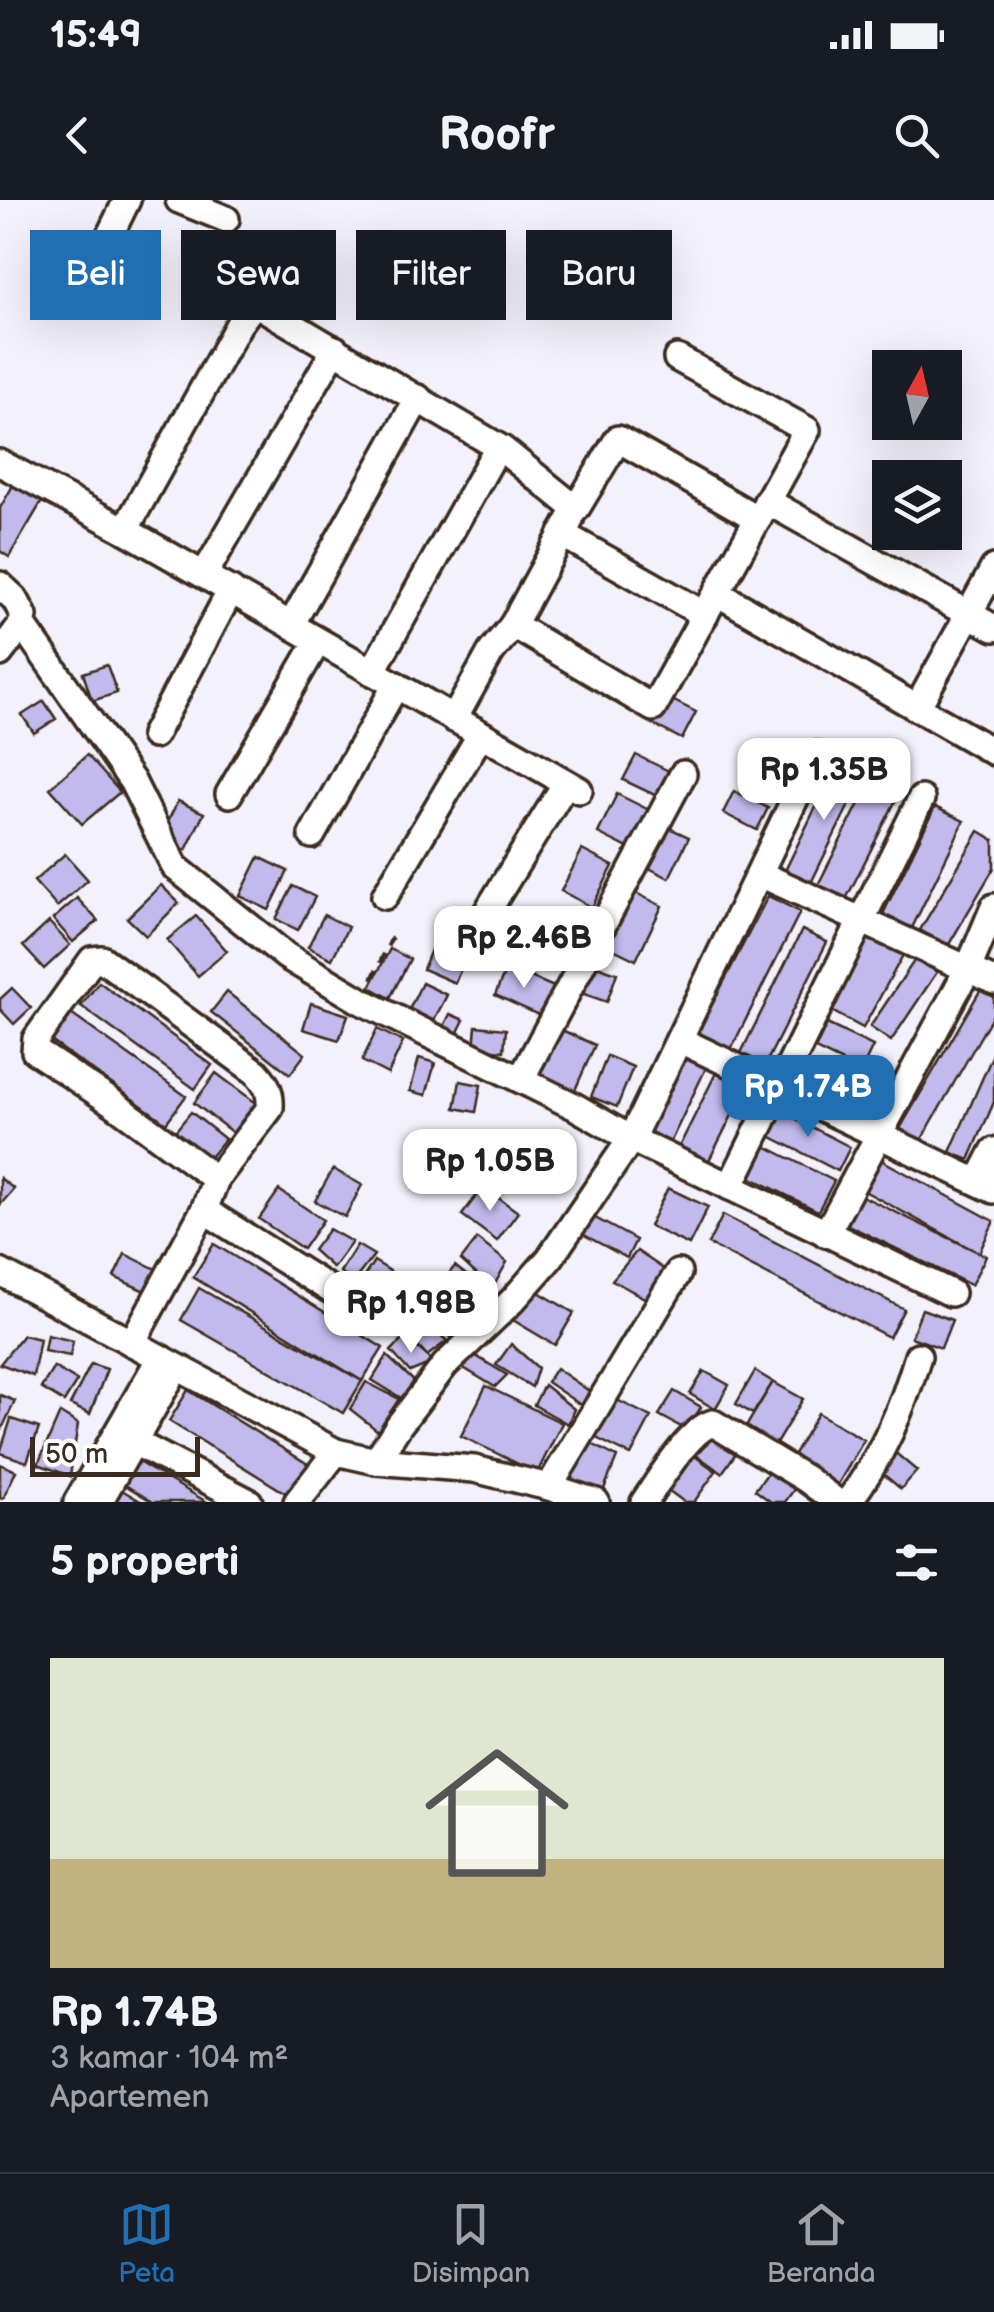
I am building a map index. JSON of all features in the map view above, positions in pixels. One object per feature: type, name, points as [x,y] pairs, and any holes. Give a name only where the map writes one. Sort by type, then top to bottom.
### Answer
[{"type":"street","points":[[113,230],[128,200]]},
{"type":"street","points":[[179,200],[226,220]]},
{"type":"street","points":[[125,530],[239,324],[255,302],[498,446],[576,509]]},
{"type":"street","points":[[204,575],[335,349]]},
{"type":"street","points":[[513,625],[653,708],[807,430],[677,358]]},
{"type":"street","points":[[291,625],[418,398]]},
{"type":"street","points":[[454,719],[491,652],[513,625],[618,439],[994,628]]},
{"type":"street","points":[[372,672],[498,446]]},
{"type":"street","points":[[3,472],[125,530],[572,787],[466,946]]},
{"type":"street","points":[[562,534],[711,604],[917,708],[994,752]]},
{"type":"street","points":[[917,708],[994,568]]},
{"type":"street","points":[[0,584],[22,611],[22,624],[132,781],[175,867],[286,956],[361,1001],[521,1079],[632,1139],[951,1293]]},
{"type":"street","points":[[154,735],[231,590]]},
{"type":"street","points":[[0,653],[22,624]]},
{"type":"street","points":[[229,794],[318,641]]},
{"type":"street","points":[[312,836],[396,685]]},
{"type":"street","points":[[384,896],[481,734]]},
{"type":"street","points":[[376,1462],[399,1424],[446,1365],[550,1258],[632,1139],[816,755]]},
{"type":"street","points":[[521,1079],[683,774]]},
{"type":"street","points":[[730,1188],[921,799]]},
{"type":"street","points":[[760,874],[994,981]]},
{"type":"street","points":[[826,1234],[968,968],[994,907]]},
{"type":"street","points":[[132,1343],[204,1210],[216,1179],[270,1108],[271,1096],[256,1072],[102,960],[92,960],[36,1039],[35,1051],[216,1179]]},
{"type":"street","points":[[680,1040],[986,1186],[994,1150]]},
{"type":"street","points":[[204,1210],[372,1316]]},
{"type":"street","points":[[0,1272],[336,1452],[376,1462],[474,1469],[549,1486],[596,1502]]},
{"type":"street","points":[[549,1486],[678,1273]]},
{"type":"street","points":[[848,1502],[880,1456],[904,1404],[918,1356]]},
{"type":"street","points":[[100,1502],[134,1442],[167,1364]]},
{"type":"street","points":[[77,1502],[167,1364]]},
{"type":"street","points":[[644,1502],[682,1450],[705,1425],[713,1423],[806,1479],[836,1502]]},
{"type":"street","points":[[134,1442],[249,1502]]},
{"type":"street","points":[[297,1502],[336,1452]]},
{"type":"path","points":[[361,1001],[392,937]]},
{"type":"building","points":[[15,482],[44,498],[9,557],[0,551],[0,508]]},
{"type":"building","points":[[107,665],[117,693],[92,701],[83,673]]},
{"type":"building","points":[[666,697],[696,712],[682,739],[652,724]]},
{"type":"building","points":[[44,701],[56,719],[34,733],[22,715]]},
{"type":"building","points":[[87,755],[120,792],[82,824],[50,788]]},
{"type":"building","points":[[636,755],[673,773],[661,798],[623,780]]},
{"type":"building","points":[[839,759],[865,772],[809,887],[783,875]]},
{"type":"building","points":[[873,776],[901,790],[845,901],[817,887]]},
{"type":"building","points":[[734,791],[768,808],[757,830],[723,813]]},
{"type":"building","points":[[617,794],[649,810],[630,849],[598,833]]},
{"type":"building","points":[[178,801],[204,813],[186,850],[160,837]]},
{"type":"building","points":[[935,807],[964,821],[911,930],[882,916]]},
{"type":"building","points":[[665,826],[689,837],[669,878],[645,866]]},
{"type":"building","points":[[979,831],[994,840],[994,868],[948,946],[920,930]]},
{"type":"building","points":[[582,850],[613,866],[592,907],[561,891]]},
{"type":"building","points":[[65,854],[88,880],[57,907],[34,881]]},
{"type":"building","points":[[259,857],[288,871],[269,910],[240,896]]},
{"type":"building","points":[[161,885],[179,903],[146,936],[127,918]]},
{"type":"building","points":[[293,886],[315,897],[298,930],[276,919]]},
{"type":"building","points":[[626,888],[662,906],[636,960],[599,942]]},
{"type":"building","points":[[768,896],[800,912],[730,1051],[697,1034]]},
{"type":"building","points":[[77,898],[98,921],[73,942],[53,919]]},
{"type":"building","points":[[545,913],[576,928],[558,966],[527,951]]},
{"type":"building","points":[[324,915],[348,927],[332,959],[308,947]]},
{"type":"building","points":[[196,916],[227,951],[198,976],[167,940]]},
{"type":"building","points":[[49,922],[70,945],[44,969],[23,946]]},
{"type":"building","points":[[802,930],[827,942],[764,1067],[740,1055]]},
{"type":"building","points":[[869,936],[903,955],[863,1028],[828,1009]]},
{"type":"building","points":[[390,949],[410,959],[390,998],[370,987]]},
{"type":"building","points":[[431,950],[463,964],[455,983],[423,969]]},
{"type":"building","points":[[916,958],[937,972],[891,1041],[870,1027]]},
{"type":"building","points":[[591,964],[617,973],[607,1002],[581,993]]},
{"type":"building","points":[[507,967],[554,987],[541,1016],[495,995]]},
{"type":"building","points":[[99,982],[212,1065],[195,1089],[81,1006]]},
{"type":"building","points":[[422,983],[447,995],[430,1028],[406,1016]]},
{"type":"building","points":[[12,988],[31,1008],[14,1024],[0,1009],[0,999]]},
{"type":"building","points":[[981,989],[994,997],[994,1013],[919,1144],[898,1132]]},
{"type":"building","points":[[227,992],[305,1054],[290,1074],[211,1012]]},
{"type":"building","points":[[311,1003],[348,1015],[339,1040],[303,1029]]},
{"type":"building","points":[[71,1014],[186,1096],[166,1123],[51,1041]]},
{"type":"building","points":[[450,1014],[464,1020],[457,1034],[443,1028]]},
{"type":"building","points":[[827,1024],[873,1046],[861,1071],[815,1049]]},
{"type":"building","points":[[476,1026],[506,1029],[504,1051],[474,1048]]},
{"type":"building","points":[[555,1027],[595,1045],[575,1090],[535,1073]]},
{"type":"building","points":[[377,1029],[403,1042],[388,1074],[362,1061]]},
{"type":"building","points":[[994,1052],[994,1102],[969,1160],[950,1152]]},
{"type":"building","points":[[607,1056],[633,1067],[617,1107],[591,1097]]},
{"type":"building","points":[[681,1056],[706,1068],[667,1149],[642,1136]]},
{"type":"building","points":[[419,1058],[435,1063],[426,1095],[410,1091]]},
{"type":"building","points":[[216,1073],[256,1103],[233,1133],[194,1103]]},
{"type":"building","points":[[716,1073],[746,1088],[705,1168],[676,1153]]},
{"type":"building","points":[[460,1081],[481,1085],[476,1112],[455,1108]]},
{"type":"building","points":[[779,1110],[850,1147],[838,1171],[766,1134]]},
{"type":"building","points":[[191,1112],[225,1139],[205,1163],[172,1135]]},
{"type":"building","points":[[761,1144],[834,1181],[818,1211],[746,1175]]},
{"type":"building","points":[[874,1156],[994,1221],[979,1253],[857,1187]]},
{"type":"building","points":[[333,1169],[362,1185],[345,1217],[315,1201]]},
{"type":"building","points":[[0,1178],[14,1189],[0,1205]]},
{"type":"building","points":[[483,1187],[518,1212],[497,1241],[462,1215]]},
{"type":"building","points":[[668,1188],[708,1207],[689,1245],[649,1226]]},
{"type":"building","points":[[279,1190],[323,1220],[303,1249],[259,1219]]},
{"type":"building","points":[[854,1192],[986,1256],[971,1285],[840,1221]]},
{"type":"building","points":[[584,1212],[636,1240],[627,1258],[575,1230]]},
{"type":"building","points":[[723,1215],[904,1309],[889,1337],[708,1244]]},
{"type":"building","points":[[329,1229],[352,1242],[333,1268],[313,1250]]},
{"type":"building","points":[[477,1239],[507,1262],[492,1289],[461,1260]]},
{"type":"building","points":[[214,1244],[383,1348],[362,1381],[193,1277]]},
{"type":"building","points":[[357,1245],[374,1255],[353,1282],[340,1272]]},
{"type":"building","points":[[637,1251],[665,1270],[650,1301],[612,1280]]},
{"type":"building","points":[[125,1254],[158,1270],[147,1292],[114,1277]]},
{"type":"building","points":[[374,1261],[390,1271],[375,1299],[358,1286]]},
{"type":"building","points":[[455,1266],[486,1291],[470,1312],[438,1287]]},
{"type":"building","points":[[398,1277],[423,1295],[404,1319],[380,1302]]},
{"type":"building","points":[[199,1288],[362,1381],[343,1413],[181,1320]]},
{"type":"building","points":[[532,1288],[574,1313],[555,1345],[513,1320]]},
{"type":"building","points":[[437,1294],[466,1319],[451,1337],[428,1315]]},
{"type":"building","points":[[922,1309],[952,1320],[941,1348],[911,1337]]},
{"type":"building","points":[[422,1318],[447,1341],[427,1356],[407,1335]]},
{"type":"building","points":[[23,1335],[40,1339],[33,1376],[0,1364]]},
{"type":"building","points":[[47,1335],[73,1341],[70,1356],[44,1351]]},
{"type":"building","points":[[405,1337],[434,1362],[410,1372],[391,1351]]},
{"type":"building","points":[[511,1344],[538,1368],[532,1387],[496,1365]]},
{"type":"building","points":[[471,1353],[507,1375],[495,1387],[462,1367]]},
{"type":"building","points":[[387,1356],[417,1384],[406,1401],[372,1380]]},
{"type":"building","points":[[91,1364],[107,1369],[90,1414],[70,1405]]},
{"type":"building","points":[[54,1367],[77,1381],[64,1402],[41,1388]]},
{"type":"building","points":[[556,1368],[589,1391],[582,1406],[547,1382]]},
{"type":"building","points":[[704,1371],[729,1385],[715,1409],[690,1394]]},
{"type":"building","points":[[755,1371],[773,1382],[753,1414],[736,1404]]},
{"type":"building","points":[[366,1382],[399,1399],[378,1431],[350,1409]]},
{"type":"building","points":[[773,1382],[803,1399],[774,1447],[744,1430]]},
{"type":"building","points":[[544,1385],[574,1409],[568,1424],[534,1405]]},
{"type":"building","points":[[486,1386],[562,1423],[537,1473],[461,1436]]},
{"type":"building","points":[[188,1390],[311,1466],[292,1497],[169,1421]]},
{"type":"building","points":[[674,1391],[701,1407],[687,1430],[659,1415]]},
{"type":"building","points":[[0,1395],[15,1401],[0,1433]]},
{"type":"building","points":[[607,1395],[651,1417],[631,1455],[588,1434]]},
{"type":"building","points":[[60,1413],[78,1424],[70,1476],[38,1464]]},
{"type":"building","points":[[818,1413],[864,1440],[837,1486],[791,1459]]},
{"type":"building","points":[[11,1419],[39,1428],[27,1462],[0,1453]]},
{"type":"building","points":[[710,1435],[736,1453],[722,1473],[696,1455]]},
{"type":"building","points":[[586,1441],[617,1457],[602,1494],[567,1477]]},
{"type":"building","points":[[892,1450],[917,1471],[901,1489],[876,1468]]},
{"type":"building","points":[[693,1455],[716,1471],[694,1502],[684,1502],[668,1490]]},
{"type":"building","points":[[138,1462],[207,1502],[153,1502],[125,1485]]},
{"type":"building","points":[[0,1464],[16,1471],[3,1499],[0,1498]]},
{"type":"building","points":[[773,1466],[798,1484],[785,1502],[771,1502],[755,1490]]},
{"type":"building","points":[[122,1490],[142,1502],[115,1502]]}]
